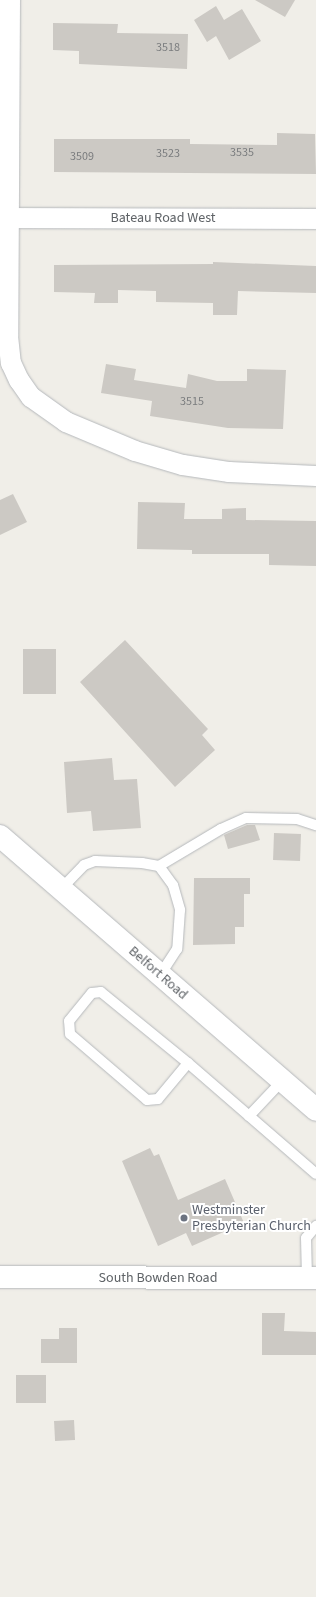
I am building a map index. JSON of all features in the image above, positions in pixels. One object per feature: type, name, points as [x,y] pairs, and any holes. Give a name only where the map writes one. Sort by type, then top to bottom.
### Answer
[{"type":"street","points":[[10,0],[10,349],[19,380],[31,397],[66,422],[135,451],[183,465],[229,472],[316,476]]},
{"type":"street","name":"Bateau Road West","points":[[10,218],[316,219]]},
{"type":"street","name":"Belfort Road","points":[[0,836],[316,1110]]},
{"type":"street","name":"South Bowden Road","points":[[0,1278],[311,1278]]},
{"type":"lane","points":[[159,866],[221,829],[246,818],[297,819],[316,825]]},
{"type":"lane","points":[[61,889],[84,865],[96,861],[142,862],[159,866],[173,885],[180,910],[177,949],[160,975]]},
{"type":"lane","points":[[188,1063],[158,1099],[146,1100],[70,1034],[68,1020],[92,994],[101,992],[188,1063],[316,1174]]},
{"type":"lane","points":[[250,1116],[282,1081]]},
{"type":"lane","points":[[311,1278],[306,1238],[316,1226]]},
{"type":"building","points":[[255,0],[295,0],[285,17]]},
{"type":"building","points":[[216,6],[224,20],[242,9],[261,41],[229,60],[216,36],[207,42],[194,20]]},
{"type":"building","points":[[53,23],[118,24],[117,33],[188,34],[187,69],[79,64],[79,51],[53,50]]},
{"type":"building","points":[[277,133],[315,134],[316,174],[54,172],[54,139],[190,139],[190,144],[277,145]]},
{"type":"building","points":[[213,262],[316,266],[316,293],[238,291],[237,315],[213,315],[213,303],[156,302],[156,291],[118,290],[118,303],[94,303],[95,293],[54,292],[54,265],[213,264]]},
{"type":"building","points":[[106,364],[136,369],[134,380],[186,388],[188,374],[217,381],[247,381],[247,369],[286,370],[283,429],[228,428],[150,416],[152,401],[101,393]]},
{"type":"building","points":[[13,494],[27,522],[0,535],[0,500]]},
{"type":"building","points":[[138,502],[185,503],[184,519],[222,519],[222,509],[246,508],[246,520],[316,521],[316,566],[269,565],[269,554],[192,554],[192,550],[137,549]]},
{"type":"building","points":[[125,640],[208,729],[202,735],[215,750],[175,787],[80,682]]},
{"type":"building","points":[[23,649],[56,649],[56,694],[23,694]]},
{"type":"building","points":[[112,758],[114,780],[137,779],[141,828],[93,831],[91,811],[67,813],[64,762]]},
{"type":"building","points":[[247,825],[255,825],[260,840],[228,849],[224,835]]},
{"type":"building","points":[[274,833],[301,834],[300,861],[273,860]]},
{"type":"building","points":[[194,878],[250,878],[250,894],[244,894],[244,927],[235,927],[235,944],[193,945]]},
{"type":"building","points":[[150,1148],[154,1156],[159,1154],[178,1200],[225,1179],[244,1223],[192,1246],[186,1233],[158,1246],[122,1161]]},
{"type":"building","points":[[262,1313],[285,1313],[284,1331],[316,1332],[316,1355],[262,1355]]},
{"type":"building","points":[[59,1328],[77,1328],[77,1363],[41,1363],[41,1339],[59,1339]]},
{"type":"building","points":[[16,1375],[46,1375],[46,1403],[16,1403]]},
{"type":"building","points":[[74,1420],[75,1440],[55,1441],[54,1421]]},
{"type":"place","name":"Westminster Presbyterian Church","points":[[184,1218]]}]
